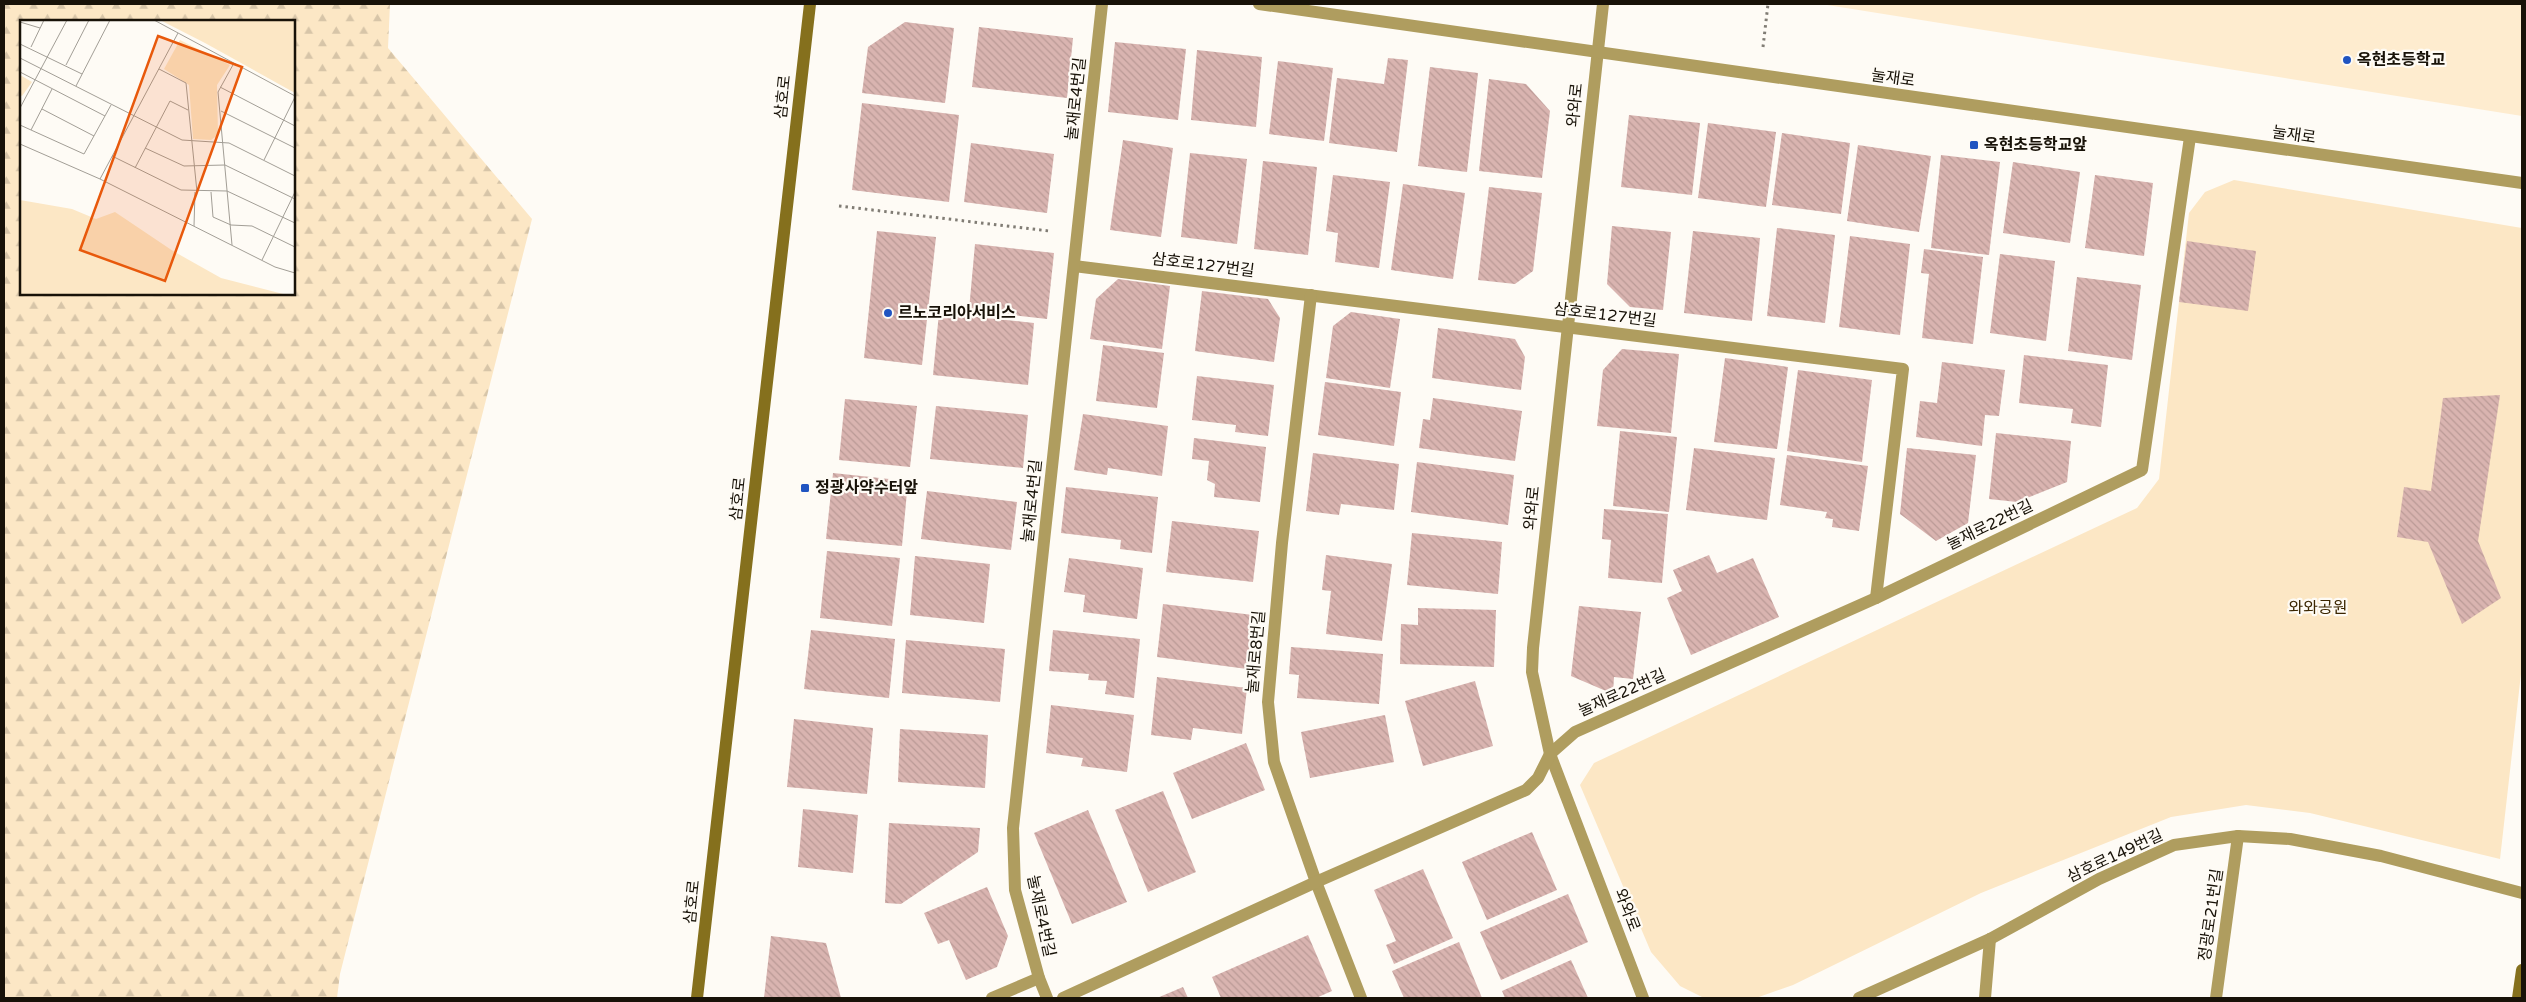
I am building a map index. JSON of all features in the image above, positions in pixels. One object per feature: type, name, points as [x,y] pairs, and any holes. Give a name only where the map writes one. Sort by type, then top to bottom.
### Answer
[{"type":"main road","name":"삼호로","points":[[697,998],[810,4]]},
{"type":"main road","points":[[2518,998],[2522,970]]},
{"type":"street","name":"눌재로4번길","points":[[1047,998],[1039,978],[1015,890],[1013,828],[1102,4]]},
{"type":"street","name":"눌재로","points":[[1259,4],[2522,183]]},
{"type":"street","name":"와와로","points":[[1603,4],[1532,648],[1532,672],[1550,754],[1643,998]]},
{"type":"street","name":"눌재로22번길","points":[[1550,754],[1575,732],[1876,598],[2142,470],[2190,137]]},
{"type":"street","name":"삼호로127번길","points":[[1074,266],[1903,369],[1876,598]]},
{"type":"street","name":"눌재로8번길","points":[[1311,295],[1282,543],[1268,702],[1274,762],[1316,882],[1361,998]]},
{"type":"street","points":[[1063,998],[1316,882],[1526,790],[1538,778],[1550,754]]},
{"type":"street","name":"삼호로149번길","points":[[1859,998],[1990,939],[2099,879],[2174,845],[2238,836],[2290,839],[2381,856],[2522,893]]},
{"type":"street","name":"정광로21번길","points":[[2216,998],[2238,836]]},
{"type":"street","points":[[1985,998],[1990,939]]},
{"type":"street","points":[[992,998],[1039,978]]},
{"type":"path","points":[[1759,75],[1768,4]]},
{"type":"path","points":[[839,206],[1078,234]]},
{"type":"shaded area","name":"옥현초등학교","points":[[1821,4],[2522,4],[2522,116]]},
{"type":"green space","points":[[4,4],[390,4],[388,48],[532,219],[340,974],[337,998],[4,998]]},
{"type":"green space","name":"와와공원","points":[[2234,180],[2522,228],[2522,665],[2500,859],[2310,813],[2246,805],[2171,817],[1981,893],[1793,985],[1756,998],[1704,998],[1680,986],[1651,952],[1580,785],[1594,763],[2137,508],[2159,479],[2189,213],[2205,192]]},
{"type":"building","points":[[905,22],[954,28],[945,103],[862,93],[868,47]]},
{"type":"building","points":[[979,27],[1073,38],[1067,98],[972,87]]},
{"type":"building","points":[[1115,42],[1186,49],[1178,120],[1108,112]]},
{"type":"building","points":[[1197,50],[1262,57],[1256,127],[1191,120]]},
{"type":"building","points":[[1388,58],[1408,60],[1397,152],[1329,143],[1337,78],[1384,84]]},
{"type":"building","points":[[1278,61],[1333,68],[1324,141],[1269,134]]},
{"type":"building","points":[[1430,67],[1478,73],[1467,172],[1418,166]]},
{"type":"building","points":[[1489,79],[1526,84],[1550,111],[1542,178],[1479,171]]},
{"type":"building","points":[[862,103],[959,115],[949,202],[852,190]]},
{"type":"building","points":[[1629,115],[1700,123],[1692,195],[1621,187]]},
{"type":"building","points":[[1708,123],[1776,132],[1766,207],[1698,198]]},
{"type":"building","points":[[1782,133],[1850,143],[1841,214],[1772,205]]},
{"type":"building","points":[[1123,140],[1173,148],[1161,237],[1110,230]]},
{"type":"building","points":[[971,143],[1054,154],[1047,213],[964,202]]},
{"type":"building","points":[[1858,145],[1931,156],[1919,232],[1847,221]]},
{"type":"building","points":[[1190,153],[1247,159],[1237,244],[1181,237]]},
{"type":"building","points":[[1941,155],[2000,162],[1989,255],[1931,248]]},
{"type":"building","points":[[1263,161],[1317,167],[1308,255],[1254,249]]},
{"type":"building","points":[[2013,162],[2080,172],[2070,243],[2003,233]]},
{"type":"building","points":[[1333,175],[1390,182],[1379,268],[1335,262],[1338,233],[1326,231]]},
{"type":"building","points":[[2095,175],[2153,183],[2144,256],[2085,248]]},
{"type":"building","points":[[1403,184],[1465,193],[1453,279],[1391,270]]},
{"type":"building","points":[[1489,187],[1542,193],[1533,271],[1515,284],[1478,280]]},
{"type":"building","points":[[1612,226],[1671,232],[1663,310],[1630,307],[1607,284]]},
{"type":"building","points":[[1777,228],[1835,235],[1825,323],[1767,316]]},
{"type":"building","points":[[877,231],[936,237],[922,365],[864,358]]},
{"type":"building","points":[[1693,231],[1760,238],[1752,321],[1684,313]]},
{"type":"building","points":[[1850,236],[1910,244],[1900,335],[1839,327]]},
{"type":"building","points":[[2187,241],[2256,251],[2248,311],[2179,302]]},
{"type":"building","points":[[975,244],[1054,253],[1047,319],[969,310]]},
{"type":"building","points":[[1924,249],[1983,257],[1973,344],[1922,338],[1929,274],[1921,273]]},
{"type":"building","points":[[2000,254],[2055,261],[2046,341],[1990,333]]},
{"type":"building","points":[[2077,277],[2141,285],[2132,360],[2068,351]]},
{"type":"building","points":[[1118,279],[1170,286],[1162,349],[1090,339],[1096,299]]},
{"type":"building","points":[[1202,291],[1268,299],[1280,318],[1274,362],[1195,351]]},
{"type":"building","points":[[1351,312],[1400,319],[1390,388],[1326,378],[1333,326]]},
{"type":"building","points":[[939,313],[1034,323],[1028,385],[933,375]]},
{"type":"building","points":[[1438,328],[1515,339],[1525,357],[1521,390],[1432,378]]},
{"type":"building","points":[[1103,345],[1164,353],[1157,408],[1096,401]]},
{"type":"building","points":[[1622,349],[1679,354],[1671,433],[1597,426],[1603,370]]},
{"type":"building","points":[[2024,355],[2108,365],[2101,427],[2071,423],[2073,409],[2019,403]]},
{"type":"building","points":[[1725,358],[1788,367],[1777,449],[1714,442]]},
{"type":"building","points":[[1942,362],[2005,370],[1999,416],[1985,415],[1982,446],[1916,437],[1920,401],[1937,403]]},
{"type":"building","points":[[1798,370],[1872,380],[1862,462],[1787,451]]},
{"type":"building","points":[[1197,376],[1274,385],[1268,436],[1235,432],[1236,425],[1192,420]]},
{"type":"building","points":[[1325,382],[1401,392],[1394,446],[1318,435]]},
{"type":"building","points":[[2500,395],[2478,541],[2501,598],[2462,624],[2428,542],[2397,537],[2404,487],[2431,491],[2443,398]]},
{"type":"building","points":[[1433,398],[1522,411],[1515,461],[1419,448],[1423,419],[1430,420]]},
{"type":"building","points":[[845,399],[917,406],[910,467],[839,460]]},
{"type":"building","points":[[936,406],[1028,415],[1023,468],[930,459]]},
{"type":"building","points":[[1083,414],[1168,426],[1162,476],[1108,468],[1107,475],[1074,470]]},
{"type":"building","points":[[1620,431],[1677,437],[1669,512],[1613,506]]},
{"type":"building","points":[[1996,433],[2071,441],[2067,482],[2017,502],[1989,499]]},
{"type":"building","points":[[1194,438],[1266,447],[1260,502],[1214,497],[1215,484],[1207,480],[1209,461],[1192,459]]},
{"type":"building","points":[[1694,448],[1775,458],[1767,520],[1686,510]]},
{"type":"building","points":[[1907,448],[1976,455],[1968,523],[1936,541],[1900,514]]},
{"type":"building","points":[[1313,453],[1399,464],[1394,510],[1341,504],[1339,515],[1306,511]]},
{"type":"building","points":[[1787,455],[1868,466],[1859,531],[1832,527],[1833,519],[1825,518],[1827,512],[1780,505]]},
{"type":"building","points":[[1417,462],[1514,475],[1508,525],[1411,512]]},
{"type":"building","points":[[833,473],[908,481],[902,546],[826,539]]},
{"type":"building","points":[[1066,487],[1158,497],[1152,553],[1120,549],[1121,540],[1061,533]]},
{"type":"building","points":[[927,491],[1017,502],[1011,550],[921,539]]},
{"type":"building","points":[[1604,509],[1668,514],[1662,583],[1608,578],[1611,540],[1602,539]]},
{"type":"building","points":[[1172,521],[1259,531],[1253,582],[1166,572]]},
{"type":"building","points":[[1412,533],[1502,542],[1498,594],[1407,585]]},
{"type":"building","points":[[827,551],[900,558],[892,626],[820,618]]},
{"type":"building","points":[[1326,555],[1392,564],[1382,641],[1326,634],[1331,591],[1322,590]]},
{"type":"building","points":[[1709,555],[1717,573],[1753,558],[1779,617],[1691,655],[1667,598],[1682,591],[1673,570]]},
{"type":"building","points":[[915,556],[990,564],[984,623],[910,615]]},
{"type":"building","points":[[1069,558],[1143,568],[1137,619],[1083,612],[1085,595],[1064,592]]},
{"type":"building","points":[[1163,604],[1253,615],[1247,669],[1157,657]]},
{"type":"building","points":[[1579,606],[1641,612],[1633,679],[1614,677],[1613,694],[1571,676]]},
{"type":"building","points":[[1418,608],[1496,610],[1494,667],[1400,664],[1401,624],[1418,625]]},
{"type":"building","points":[[811,630],[895,639],[889,698],[804,689]]},
{"type":"building","points":[[1053,630],[1140,639],[1134,698],[1105,694],[1107,681],[1088,680],[1089,674],[1049,671]]},
{"type":"building","points":[[906,640],[1005,649],[1000,702],[902,693]]},
{"type":"building","points":[[1291,647],[1383,654],[1379,704],[1297,698],[1299,675],[1289,674]]},
{"type":"building","points":[[1157,677],[1247,688],[1242,734],[1193,728],[1191,740],[1151,735]]},
{"type":"building","points":[[1475,681],[1493,746],[1423,766],[1405,701]]},
{"type":"building","points":[[1051,705],[1134,715],[1127,772],[1081,766],[1083,758],[1046,753]]},
{"type":"building","points":[[1385,715],[1394,762],[1310,778],[1301,732]]},
{"type":"building","points":[[794,719],[873,728],[867,794],[787,787]]},
{"type":"building","points":[[900,729],[988,735],[985,788],[898,782]]},
{"type":"building","points":[[1246,743],[1265,790],[1192,819],[1173,773]]},
{"type":"building","points":[[1163,791],[1196,872],[1148,892],[1115,810]]},
{"type":"building","points":[[803,809],[858,815],[853,873],[798,867]]},
{"type":"building","points":[[1088,810],[1127,902],[1072,924],[1034,833]]},
{"type":"building","points":[[889,823],[980,828],[978,852],[901,904],[885,903]]},
{"type":"building","points":[[1532,832],[1557,890],[1487,920],[1462,862]]},
{"type":"building","points":[[1423,869],[1453,938],[1394,964],[1386,945],[1396,941],[1374,890]]},
{"type":"building","points":[[987,887],[1008,936],[997,967],[966,980],[949,940],[938,944],[924,913]]},
{"type":"building","points":[[1568,894],[1588,942],[1501,980],[1480,932]]},
{"type":"building","points":[[1308,935],[1332,991],[1316,998],[1221,998],[1212,977]]},
{"type":"building","points":[[771,936],[826,943],[841,998],[764,998]]},
{"type":"building","points":[[1459,942],[1482,998],[1404,998],[1392,971]]},
{"type":"building","points":[[1571,960],[1588,998],[1505,998],[1502,991]]},
{"type":"building","points":[[1183,987],[1188,998],[1157,998]]},
{"type":"place","name":"옥현초등학교","points":[[2347,60]]},
{"type":"place","name":"옥현초등학교앞","points":[[1974,145]]},
{"type":"place","name":"르노코리아서비스","points":[[888,313]]},
{"type":"place","name":"정광사약수터앞","points":[[805,488]]}]
